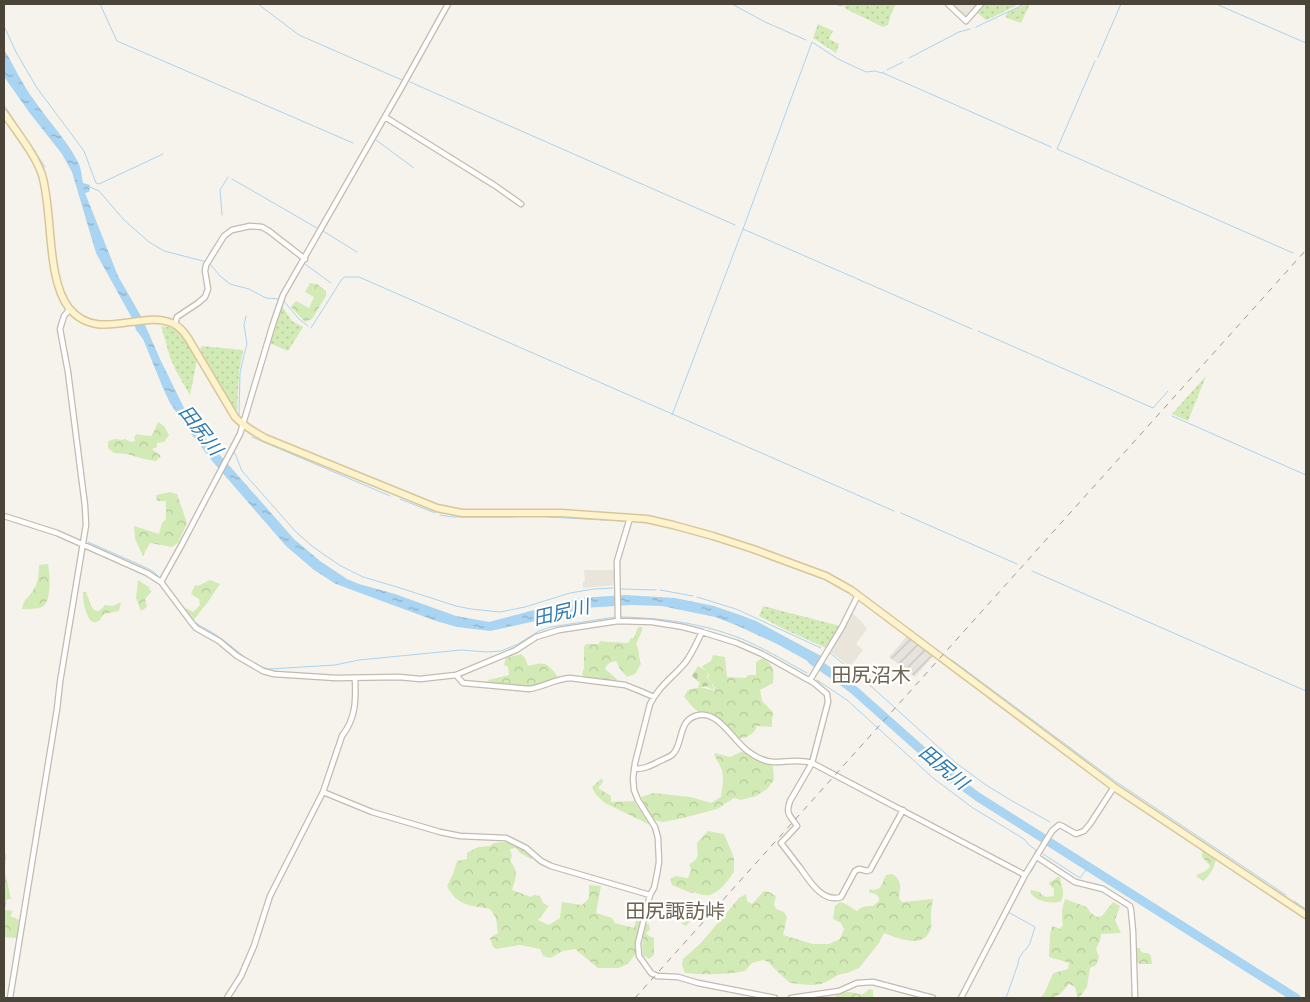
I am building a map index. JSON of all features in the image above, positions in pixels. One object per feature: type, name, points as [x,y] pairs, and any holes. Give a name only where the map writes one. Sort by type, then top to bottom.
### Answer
[{"type":"street","points":[[162,581],[240,434],[283,296],[448,4]]},
{"type":"street","points":[[948,4],[966,21],[981,4]]},
{"type":"street","points":[[4,113],[37,163],[41,173],[55,269],[60,291],[70,309],[86,321],[98,325],[153,320],[165,321],[182,329],[235,417],[242,424],[265,438],[448,511],[462,513],[561,512],[647,519],[713,536],[826,576],[858,595],[1114,787],[1306,915]]},
{"type":"street","points":[[386,116],[521,204]]},
{"type":"street","points":[[174,324],[177,317],[198,304],[205,296],[208,289],[205,271],[208,260],[224,236],[232,230],[250,226],[262,227],[305,259]]},
{"type":"street","points":[[10,998],[86,524],[68,372],[60,329],[64,316],[70,309]]},
{"type":"street","points":[[4,516],[57,533],[147,572],[162,581],[196,628],[219,641],[237,656],[263,671],[274,674],[430,679],[456,675],[516,650],[548,633],[618,621],[652,622],[683,627],[737,643],[810,680],[826,694],[828,702],[812,763],[788,806],[788,815],[797,826],[781,843],[817,890],[827,897],[841,897],[855,871],[859,869],[870,870],[902,810]]},
{"type":"street","points":[[618,621],[617,561],[630,518]]},
{"type":"street","points":[[810,680],[858,595]]},
{"type":"street","points":[[702,632],[684,664],[660,688],[650,704],[634,769],[634,790],[655,827],[658,838],[659,862],[638,943],[639,956],[651,974],[657,976],[678,977],[698,983],[775,998]]},
{"type":"street","points":[[456,675],[463,683],[529,689],[563,679],[578,679],[625,685],[654,697]]},
{"type":"street","points":[[227,998],[254,946],[270,896],[324,792],[342,736],[348,729],[355,708],[356,678]]},
{"type":"street","points":[[634,769],[644,768],[670,756],[676,749],[684,725],[692,718],[698,715],[712,716],[748,752],[759,758],[775,762],[803,761],[812,763],[1025,875]]},
{"type":"street","points":[[960,998],[1025,875],[1052,831],[1059,825],[1076,834],[1084,831],[1114,787]]},
{"type":"street","points":[[324,792],[372,812],[440,832],[460,836],[506,838],[526,848],[541,861],[551,866],[650,896]]},
{"type":"street","points":[[1037,857],[1075,882],[1103,890],[1130,906],[1133,931],[1135,998]]},
{"type":"street","points":[[791,998],[839,991],[857,984],[873,982],[933,998]]},
{"type":"shaded area","points":[[950,4],[978,4],[966,18]]},
{"type":"shaded area","points":[[584,570],[614,570],[615,585],[583,588],[583,582],[585,581]]},
{"type":"shaded area","points":[[852,613],[867,629],[856,644],[863,650],[850,667],[831,652]]},
{"type":"shaded area","points":[[907,636],[933,656],[915,677],[889,657]]},
{"type":"green space","points":[[845,4],[896,4],[888,25],[883,27],[844,8]]},
{"type":"green space","points":[[984,4],[1013,4],[1016,6],[986,20],[976,12]]},
{"type":"green space","points":[[1030,4],[1021,23],[1005,17],[1008,12]]},
{"type":"green space","points":[[818,24],[833,31],[829,39],[839,44],[836,53],[813,38]]},
{"type":"green space","points":[[310,283],[317,284],[326,291],[326,296],[312,319],[305,322],[291,307],[296,301],[309,308],[314,297],[305,292]]},
{"type":"green space","points":[[282,306],[292,321],[303,327],[288,351],[270,343]]},
{"type":"green space","points":[[161,326],[174,328],[184,336],[197,360],[190,395],[170,357]]},
{"type":"green space","points":[[202,346],[243,350],[239,372],[237,412],[200,349]]},
{"type":"green space","points":[[1206,376],[1188,421],[1172,414]]},
{"type":"green space","points":[[158,422],[164,426],[169,435],[164,442],[157,443],[157,447],[152,449],[161,456],[156,461],[114,453],[108,448],[108,441],[115,439],[125,439],[131,442],[135,441],[134,437],[137,434],[152,436]]},
{"type":"green space","points":[[170,492],[177,494],[187,523],[178,543],[172,547],[150,543],[143,556],[135,539],[134,526],[159,534],[162,523],[166,519],[166,501],[157,501],[156,495]]},
{"type":"green space","points":[[48,564],[50,587],[45,604],[40,608],[22,609],[24,601],[36,586],[39,565]]},
{"type":"green space","points":[[138,580],[152,591],[145,599],[147,607],[141,611],[136,598]]},
{"type":"green space","points":[[210,580],[220,584],[194,620],[185,610],[186,608],[193,612],[200,605],[199,599],[191,594],[195,585],[198,586]]},
{"type":"green space","points":[[83,592],[86,592],[92,608],[95,610],[98,611],[105,605],[113,606],[121,602],[119,611],[104,614],[99,621],[91,621],[87,616]]},
{"type":"green space","points":[[763,606],[840,626],[826,648],[759,616]]},
{"type":"green space","points":[[638,627],[642,627],[636,644],[641,664],[635,674],[627,677],[616,661],[609,663],[605,669],[617,679],[615,681],[584,678],[582,674],[584,668],[584,646],[587,644],[599,644],[600,641],[628,643],[631,638],[634,638]]},
{"type":"green space","points":[[521,654],[528,666],[546,664],[558,677],[527,687],[490,684],[488,680],[509,675],[508,667],[504,665],[506,658]]},
{"type":"green space","points":[[713,655],[725,657],[727,677],[746,678],[748,675],[756,675],[756,662],[763,658],[769,663],[773,671],[773,683],[760,690],[762,701],[773,712],[772,727],[757,726],[754,732],[745,738],[739,738],[718,717],[698,712],[684,697],[688,690],[695,688],[714,691],[715,687],[702,666],[711,661]]},
{"type":"green space","points":[[698,666],[705,670],[708,675],[707,678],[714,687],[713,690],[706,686],[698,687],[700,683],[692,676]]},
{"type":"green space","points":[[743,751],[757,760],[773,766],[774,780],[767,789],[756,796],[741,800],[734,798],[717,809],[663,822],[653,820],[641,797],[653,793],[691,797],[711,803],[721,797],[723,782],[722,771],[714,753],[730,757]]},
{"type":"green space","points":[[602,778],[603,782],[598,788],[611,796],[611,802],[634,801],[650,825],[605,803],[596,795],[592,787]]},
{"type":"green space","points":[[708,831],[724,834],[734,858],[734,872],[727,882],[713,894],[701,895],[695,892],[691,893],[672,885],[670,879],[675,876],[688,878],[691,871],[689,864],[698,856],[697,843]]},
{"type":"green space","points":[[505,842],[516,845],[533,856],[531,859],[520,853],[516,848],[510,849],[512,856],[510,861],[515,868],[516,875],[512,890],[531,897],[534,895],[540,896],[543,903],[549,906],[538,920],[549,925],[560,918],[562,902],[582,905],[589,898],[589,885],[601,886],[596,913],[612,918],[615,923],[634,928],[638,912],[644,911],[636,942],[636,953],[628,964],[618,968],[598,968],[575,949],[563,951],[550,958],[543,956],[540,949],[520,945],[496,949],[493,947],[490,938],[498,933],[496,918],[490,909],[465,904],[451,893],[447,886],[457,861],[467,859],[467,853],[478,847]]},
{"type":"green space","points":[[1202,851],[1216,859],[1211,872],[1203,881],[1196,876],[1210,867],[1202,857]]},
{"type":"green space","points":[[4,852],[6,854],[5,872],[11,899],[7,899],[5,910],[13,911],[10,916],[19,920],[17,938],[4,937]]},
{"type":"green space","points":[[892,874],[898,879],[900,888],[899,898],[902,902],[933,899],[931,929],[921,940],[909,941],[884,933],[879,943],[859,968],[838,975],[821,984],[790,983],[768,962],[763,960],[752,963],[745,971],[715,974],[685,973],[682,965],[683,959],[700,944],[739,898],[746,894],[747,901],[752,904],[764,891],[776,896],[774,904],[776,909],[784,912],[787,917],[783,935],[813,944],[829,944],[840,939],[844,929],[841,923],[833,919],[835,906],[840,902],[857,911],[864,907],[873,906],[879,901],[879,898],[877,895],[869,892],[870,889],[880,888],[886,875]]},
{"type":"green space","points":[[1060,877],[1063,889],[1061,901],[1053,903],[1044,901],[1035,898],[1030,892],[1031,890],[1040,892],[1046,897],[1054,896],[1054,889],[1049,884],[1050,881]]},
{"type":"green space","points":[[1065,899],[1087,907],[1096,917],[1102,916],[1113,902],[1120,906],[1115,920],[1121,933],[1101,934],[1096,949],[1099,957],[1096,965],[1090,968],[1087,987],[1079,998],[1075,987],[1069,984],[1057,996],[1040,998],[1054,973],[1068,969],[1069,963],[1049,957],[1052,926],[1060,929],[1063,925],[1062,912]]},
{"type":"green space","points":[[685,904],[695,907],[698,912],[686,926],[682,924],[680,914]]},
{"type":"green space","points":[[645,924],[649,924],[650,930],[646,933],[654,938],[654,955],[649,959],[643,955],[642,950]]},
{"type":"green space","points":[[1137,948],[1151,956],[1152,964],[1139,964],[1137,961]]},
{"type":"green space","points":[[869,989],[873,990],[873,998],[835,998],[836,995],[842,993],[862,994]]},
{"type":"water","points":[[4,49],[30,94],[64,139],[80,166],[83,183],[90,185],[89,192],[85,193],[118,276],[142,318],[185,410],[205,438],[294,539],[320,561],[347,579],[359,584],[395,594],[456,616],[489,622],[579,598],[625,595],[675,598],[714,606],[756,621],[821,656],[815,665],[777,644],[736,625],[715,617],[662,606],[631,605],[584,608],[490,631],[457,627],[436,621],[336,584],[314,570],[286,546],[213,462],[170,403],[143,339],[136,330],[133,320],[96,253],[72,172],[62,154],[5,78]]},
{"type":"waterway","points":[[100,4],[117,41],[353,143]]},
{"type":"waterway","points":[[258,4],[299,35],[402,80]]},
{"type":"waterway","points":[[732,4],[765,22],[806,40]]},
{"type":"waterway","points":[[834,4],[842,6],[844,4]]},
{"type":"waterway","points":[[976,27],[1025,4]]},
{"type":"waterway","points":[[1098,57],[1121,4]]},
{"type":"waterway","points":[[1216,4],[1306,43]]},
{"type":"waterway","points":[[4,26],[16,52],[37,88],[84,151],[96,183],[99,184],[163,154]]},
{"type":"waterway","points":[[909,58],[959,32],[970,29]]},
{"type":"waterway","points":[[672,415],[812,42],[838,59],[866,72],[884,72]]},
{"type":"waterway","points":[[1095,61],[1057,149],[1293,253]]},
{"type":"waterway","points":[[887,70],[903,62]]},
{"type":"waterway","points":[[883,73],[1051,147]]},
{"type":"waterway","points":[[410,82],[735,225]]},
{"type":"waterway","points":[[321,223],[392,100]]},
{"type":"waterway","points":[[4,105],[45,167]]},
{"type":"waterway","points":[[376,140],[414,168]]},
{"type":"waterway","points":[[222,215],[220,190],[228,177]]},
{"type":"waterway","points":[[232,179],[317,228]]},
{"type":"waterway","points":[[90,187],[99,191],[124,220],[149,242],[164,251],[207,262]]},
{"type":"waterway","points":[[743,229],[972,329]]},
{"type":"waterway","points":[[323,231],[357,252]]},
{"type":"waterway","points":[[210,264],[230,284],[249,289],[266,298],[279,299]]},
{"type":"waterway","points":[[305,264],[331,283]]},
{"type":"waterway","points":[[311,328],[342,279],[345,277],[359,277],[894,511]]},
{"type":"waterway","points":[[283,300],[299,319],[308,326]]},
{"type":"waterway","points":[[239,415],[240,373],[247,344],[244,325],[246,316]]},
{"type":"waterway","points":[[978,331],[1153,408],[1168,391]]},
{"type":"waterway","points":[[1172,416],[1306,475]]},
{"type":"waterway","points":[[252,437],[390,496]]},
{"type":"waterway","points":[[234,451],[242,471],[296,532],[326,556],[363,577],[456,606],[500,612],[525,607],[570,593],[613,588]]},
{"type":"waterway","points":[[400,499],[435,513]]},
{"type":"waterway","points":[[901,513],[1017,564]]},
{"type":"waterway","points":[[440,515],[452,517],[514,517]]},
{"type":"waterway","points":[[547,517],[623,521]]},
{"type":"waterway","points":[[88,542],[147,568],[160,578]]},
{"type":"waterway","points":[[1032,571],[1306,691]]},
{"type":"waterway","points":[[620,589],[656,590]]},
{"type":"waterway","points":[[660,590],[693,596]]},
{"type":"waterway","points":[[697,597],[736,609],[821,648]]},
{"type":"waterway","points":[[193,621],[219,637],[257,665],[269,669],[335,665],[359,660],[461,650],[501,651],[518,644],[539,631],[551,627],[615,617]]},
{"type":"waterway","points":[[621,617],[654,619],[702,626],[734,636],[807,673]]},
{"type":"waterway","points":[[830,653],[873,688],[956,763],[986,785],[1050,822]]},
{"type":"waterway","name":"田尻川","points":[[812,660],[854,690],[955,780],[978,797],[1296,998]]},
{"type":"waterway","points":[[952,660],[1115,781],[1286,895]]},
{"type":"waterway","points":[[817,680],[847,700],[933,778],[973,808],[1024,839],[1036,850],[1031,862]]},
{"type":"waterway","points":[[1043,854],[1080,878],[1088,867]]},
{"type":"waterway","points":[[1031,872],[1035,865]]},
{"type":"waterway","points":[[1006,998],[1019,958],[1030,943],[1035,927],[1008,912],[1023,885]]},
{"type":"waterway","points":[[1294,901],[1306,909]]},
{"type":"railway","points":[[635,998],[1306,250]]},
{"type":"district","name":"田尻沼木","points":[[871,675]]},
{"type":"district","name":"田尻諏訪峠","points":[[675,911]]}]
